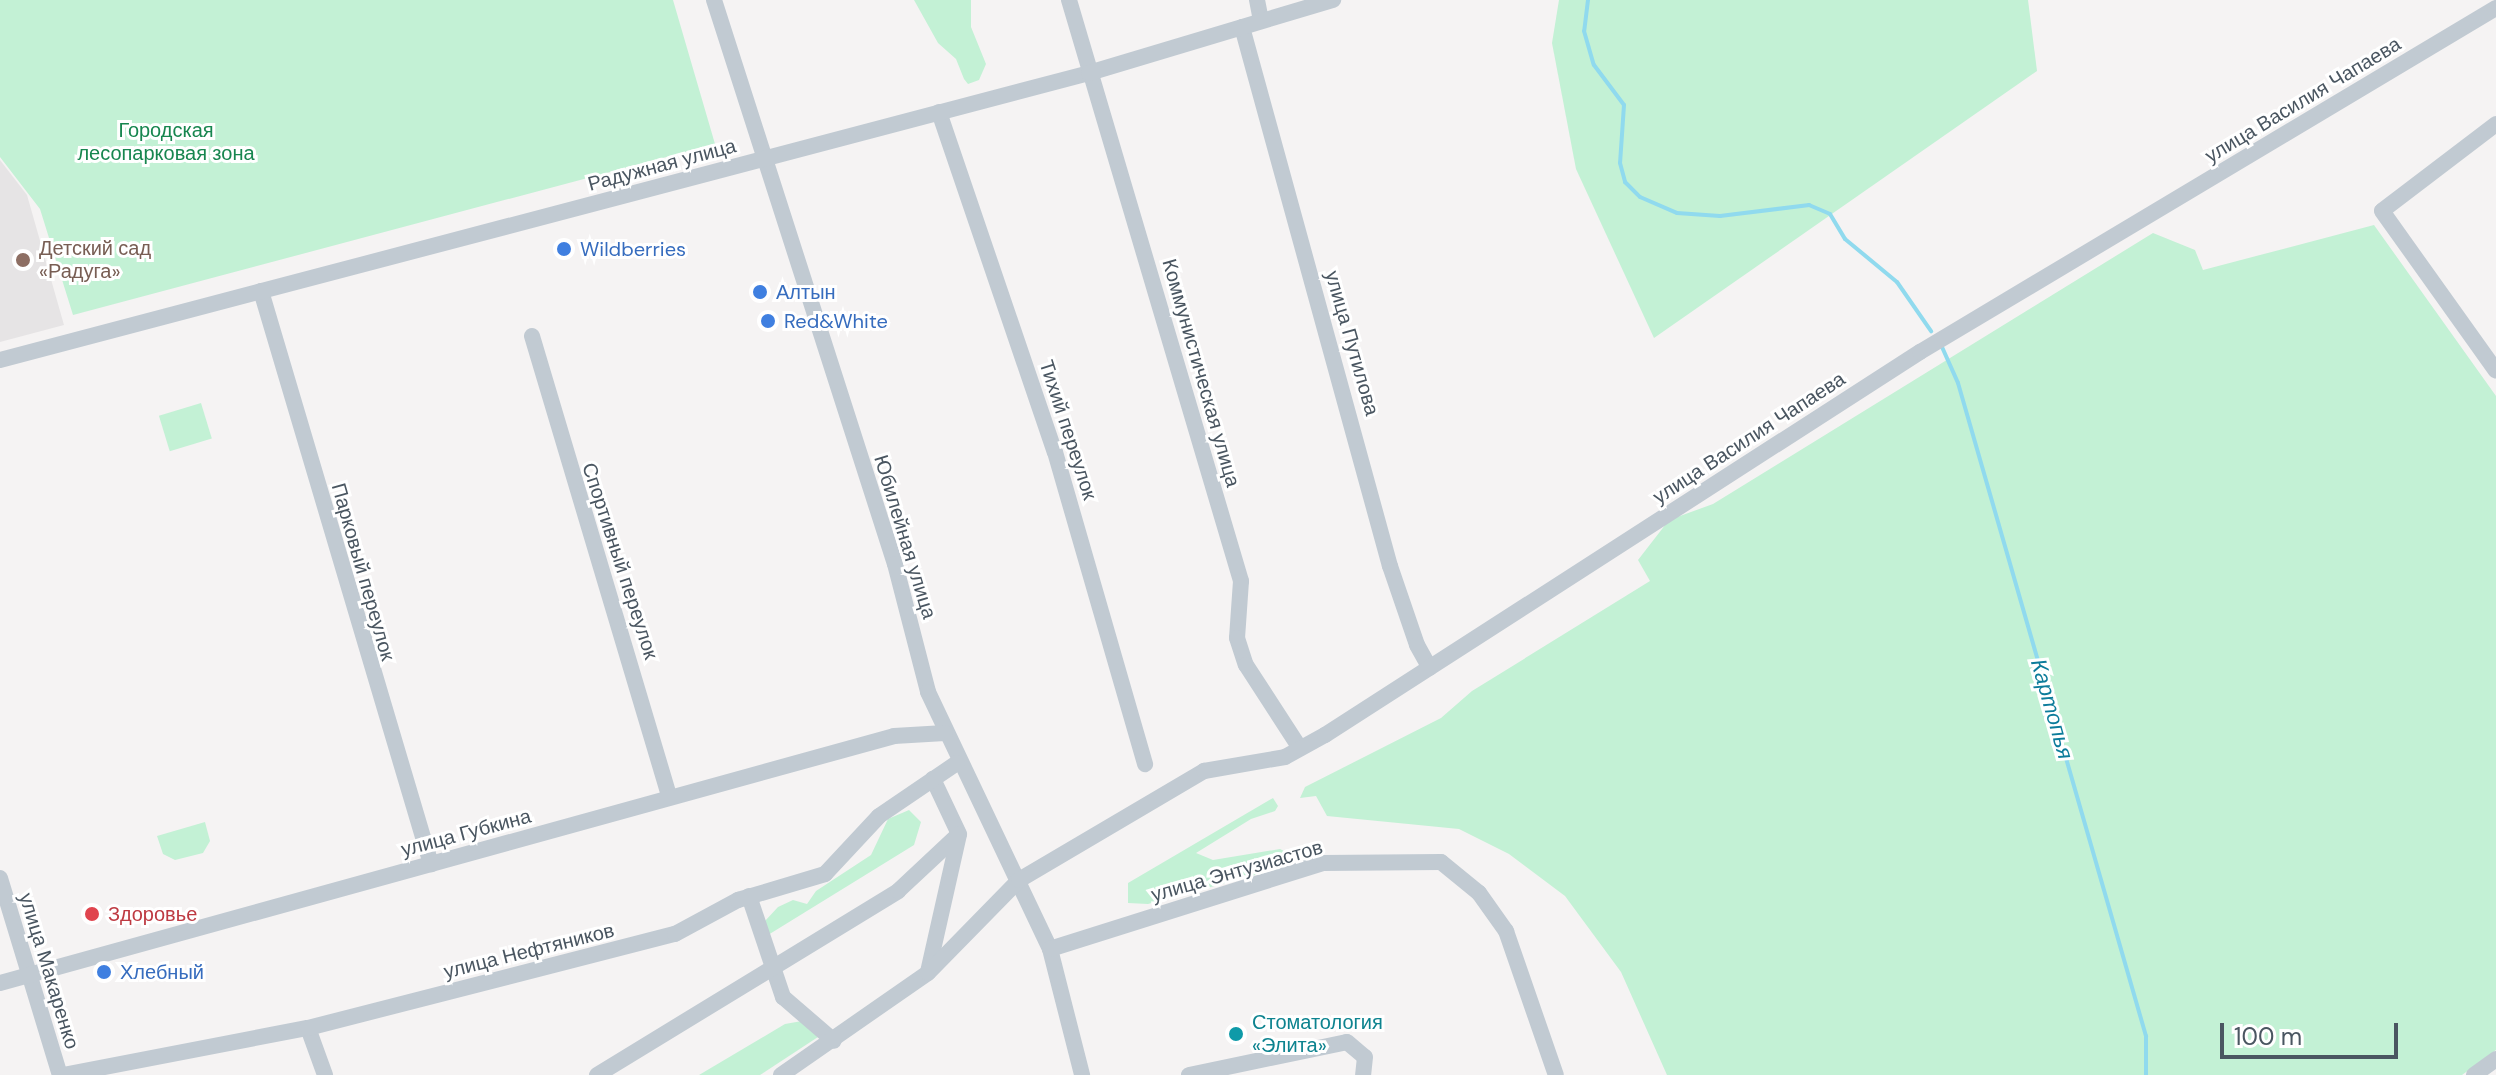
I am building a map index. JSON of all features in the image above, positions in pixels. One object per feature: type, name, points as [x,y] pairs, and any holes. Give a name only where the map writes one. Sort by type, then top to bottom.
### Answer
[{"type":"street","name":"Юбилейная улица","points":[[714,0],[895,564],[928,692],[957,763],[1019,880],[1050,949],[1082,1075]]},
{"type":"street","name":"Коммунистическая улица","points":[[1069,0],[1241,581],[1237,638],[1246,665],[1300,748]]},
{"type":"street","points":[[1257,0],[1261,21]]},
{"type":"street","name":"Радужная улица","points":[[0,360],[1089,73],[1333,0]]},
{"type":"street","name":"улица Василия Чапаева","points":[[1019,880],[1204,771],[1285,757],[1430,668],[1920,352],[2494,15]]},
{"type":"street","name":"улица Путилова","points":[[1242,27],[1390,566],[1430,668]]},
{"type":"street","name":"Тихий переулок","points":[[939,112],[1055,452],[1145,764]]},
{"type":"street","points":[[2496,124],[2382,211],[2496,371]]},
{"type":"street","name":"Парковый переулок","points":[[261,291],[431,864]]},
{"type":"street","name":"Спортивный переулок","points":[[532,336],[669,797]]},
{"type":"street","name":"улица Губкина","points":[[0,983],[909,733],[945,733]]},
{"type":"street","name":"улица Нефтяников","points":[[62,1075],[308,1028],[675,934],[749,896],[825,874],[879,816],[957,763]]},
{"type":"street","points":[[928,973],[959,834],[933,779]]},
{"type":"street","points":[[597,1075],[898,891],[959,834]]},
{"type":"street","name":"улица Энтузиастов","points":[[1050,949],[1323,863],[1441,862],[1479,893],[1506,931],[1556,1075]]},
{"type":"street","name":"улица Макаренко","points":[[0,878],[62,1075]]},
{"type":"street","points":[[781,1075],[928,973],[1019,880]]},
{"type":"street","points":[[749,896],[788,1005],[817,1022],[834,1041]]},
{"type":"street","points":[[308,1028],[325,1075]]},
{"type":"street","points":[[1189,1075],[1347,1042],[1365,1057],[1363,1075]]},
{"type":"street","points":[[2474,1075],[2496,1059]]},
{"type":"shaded area","name":"Детский сад «Радуга»","points":[[0,160],[27,195],[64,325],[0,342]]},
{"type":"green space","name":"Городская лесопарковая зона","points":[[0,0],[673,0],[715,144],[73,315],[40,209],[0,157]]},
{"type":"green space","points":[[914,0],[971,0],[971,27],[986,64],[979,80],[968,84],[956,59],[938,43]]},
{"type":"green space","points":[[1559,0],[2028,0],[2037,71],[1654,338],[1576,169],[1552,43]]},
{"type":"green space","points":[[2374,225],[2496,396],[2496,1050],[2462,1075],[1667,1075],[1621,972],[1565,896],[1509,854],[1459,829],[1327,816],[1316,796],[1300,798],[1305,787],[1441,718],[1472,691],[1650,581],[1638,560],[1669,520],[1713,504],[2153,233],[2195,250],[2203,270]]},
{"type":"green space","points":[[201,403],[212,438],[170,451],[159,416]]},
{"type":"green space","points":[[1273,798],[1278,806],[1275,811],[1251,819],[1196,853],[1213,860],[1280,849],[1286,852],[1278,869],[1148,904],[1128,903],[1128,883]]},
{"type":"green space","points":[[909,810],[921,822],[914,845],[768,935],[765,921],[778,907],[793,900],[807,904],[816,891],[871,855],[888,819]]},
{"type":"green space","points":[[205,822],[210,841],[203,853],[175,860],[163,854],[157,836]]},
{"type":"green space","points":[[802,1021],[818,1037],[760,1075],[699,1075],[785,1024]]},
{"type":"waterway","name":"Картопья","points":[[1588,0],[1584,31],[1594,65],[1624,105],[1620,163],[1625,182],[1640,197],[1677,213],[1720,216],[1809,205],[1830,214],[1845,239],[1897,282],[1931,331]]},
{"type":"waterway","name":"Картопья","points":[[1942,347],[1958,383],[2146,1036],[2146,1075]]},
{"type":"place","name":"Wildberries","points":[[564,249]]},
{"type":"place","name":"Детский сад «Радуга»","points":[[23,260]]},
{"type":"place","name":"Алтын","points":[[760,292]]},
{"type":"place","name":"Red&White","points":[[768,321]]},
{"type":"place","name":"Здоровье","points":[[92,914]]},
{"type":"place","name":"Хлебный","points":[[104,972]]},
{"type":"place","name":"Стоматология «Элита»","points":[[1236,1034]]}]
